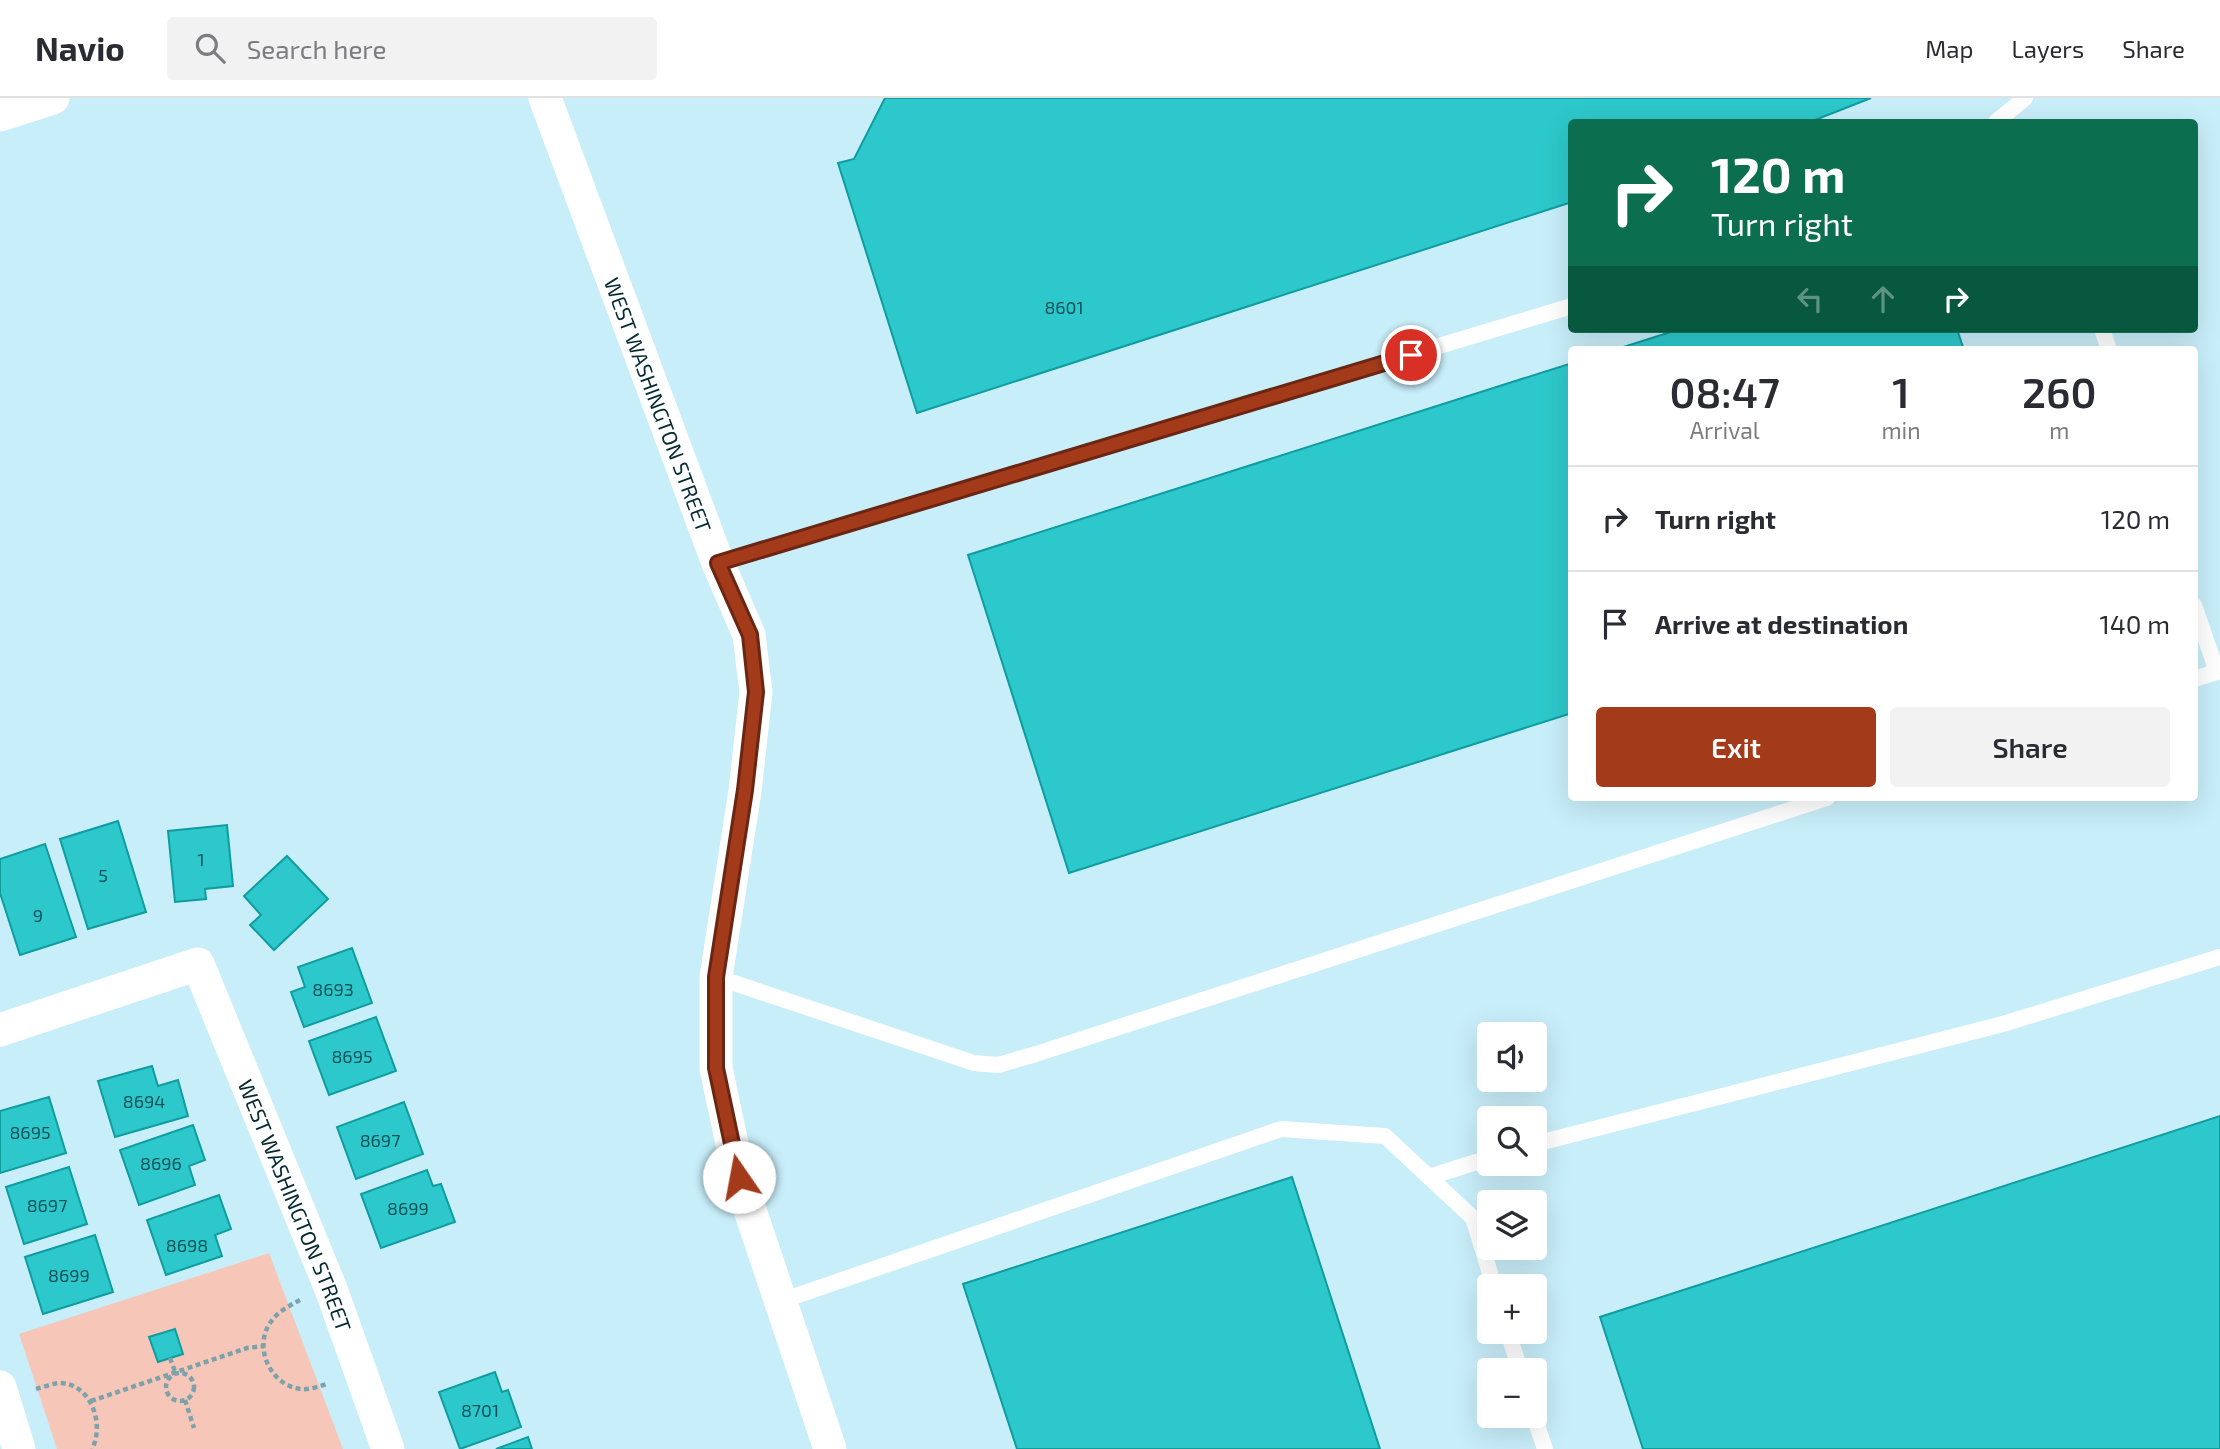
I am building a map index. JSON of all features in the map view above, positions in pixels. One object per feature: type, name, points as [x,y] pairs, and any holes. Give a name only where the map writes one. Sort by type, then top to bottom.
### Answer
[{"type":"street","points":[[0,115],[54,98]]},
{"type":"street","name":"WEST WASHINGTON STREET","points":[[545,98],[718,563],[750,635],[756,692],[745,790],[716,977],[716,1068],[739,1177],[830,1449]]},
{"type":"street","name":"WEST WASHINGTON STREET","points":[[0,1030],[198,964],[331,1289],[388,1449]]},
{"type":"street","points":[[2,1393],[12,1442]]},
{"type":"lane","points":[[2000,119],[2025,98]]},
{"type":"lane","points":[[718,563],[1568,307]]},
{"type":"lane","points":[[2198,617],[2217,672],[2198,678]]},
{"type":"lane","points":[[716,977],[974,1063],[998,1065],[1818,801]]},
{"type":"lane","points":[[1547,1141],[2003,1024],[2220,957]]},
{"type":"lane","points":[[781,1301],[1280,1129],[1385,1136],[1473,1218],[1490,1274]]},
{"type":"lane","points":[[1429,1177],[1477,1162]]},
{"type":"lane","points":[[1538,1428],[1545,1449]]},
{"type":"path","points":[[331,1289],[304,1298],[271,1320],[265,1332],[264,1346],[271,1373],[286,1384],[303,1390],[361,1372]]},
{"type":"path","points":[[91,1401],[247,1348],[264,1346]]},
{"type":"path","points":[[170,1358],[176,1374]]},
{"type":"path","points":[[176,1374],[189,1377],[194,1384],[190,1397],[185,1400],[172,1399],[167,1392],[166,1384],[169,1378],[176,1374]]},
{"type":"path","points":[[2,1393],[59,1383],[76,1388],[91,1401],[97,1427],[97,1440],[92,1449]]},
{"type":"path","points":[[185,1400],[194,1427]]},
{"type":"shaded area","points":[[269,1253],[343,1449],[57,1449],[19,1334]]},
{"type":"building","points":[[885,98],[1871,98],[1818,119],[1568,119],[1568,203],[917,413],[838,163],[854,159]]},
{"type":"building","points":[[1667,333],[1958,333],[1963,346],[1627,346]]},
{"type":"building","points":[[1568,364],[1568,714],[1069,873],[968,555]]},
{"type":"building","points":[[118,821],[146,912],[88,929],[60,839]]},
{"type":"building","points":[[227,825],[233,886],[205,889],[206,899],[175,902],[168,831]]},
{"type":"building","points":[[45,844],[76,937],[20,955],[0,893],[0,859]]},
{"type":"building","points":[[287,856],[328,899],[274,950],[250,925],[261,915],[244,896]]},
{"type":"building","points":[[352,948],[372,1003],[304,1027],[291,992],[305,987],[298,967]]},
{"type":"building","points":[[376,1017],[396,1071],[329,1095],[309,1041]]},
{"type":"building","points":[[152,1066],[158,1086],[178,1080],[188,1116],[115,1137],[98,1081]]},
{"type":"building","points":[[49,1097],[66,1153],[0,1173],[0,1111]]},
{"type":"building","points":[[404,1102],[423,1154],[356,1179],[337,1127]]},
{"type":"building","points":[[2220,1116],[2220,1449],[1643,1449],[1600,1317]]},
{"type":"building","points":[[193,1125],[205,1160],[189,1166],[195,1185],[139,1205],[120,1150]]},
{"type":"building","points":[[69,1167],[87,1224],[24,1244],[6,1187]]},
{"type":"building","points":[[427,1170],[433,1186],[441,1184],[455,1222],[381,1248],[361,1194]]},
{"type":"building","points":[[1292,1177],[1380,1449],[1017,1449],[963,1284]]},
{"type":"building","points":[[219,1195],[231,1229],[215,1235],[222,1256],[166,1275],[147,1220]]},
{"type":"building","points":[[95,1235],[113,1292],[43,1314],[25,1257]]},
{"type":"building","points":[[175,1329],[183,1354],[158,1362],[149,1337]]},
{"type":"building","points":[[495,1372],[502,1392],[508,1390],[521,1427],[460,1449],[439,1392]]},
{"type":"building","points":[[528,1437],[532,1449],[496,1449]]},
{"type":"route","points":[[739,1177],[716,1068],[716,977],[745,790],[756,692],[750,635],[718,563],[1411,355]]}]
